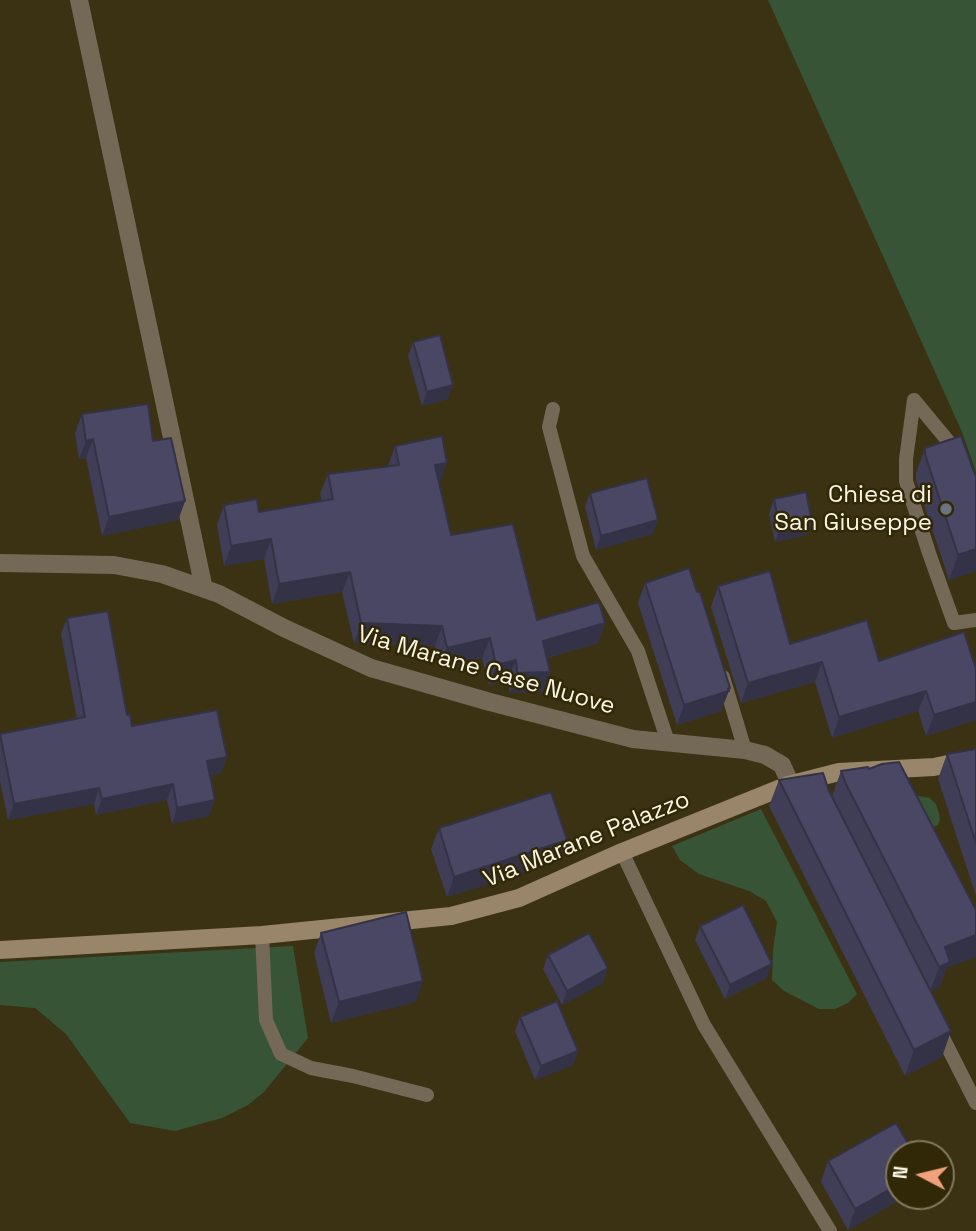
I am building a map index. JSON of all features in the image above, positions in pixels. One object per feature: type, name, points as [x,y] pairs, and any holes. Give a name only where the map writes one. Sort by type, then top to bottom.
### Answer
[{"type":"main road","name":"Via Marane Palazzo","points":[[0,950],[262,935],[451,916],[519,898],[622,852],[790,785],[818,784],[839,772],[933,768],[976,758]]},
{"type":"street","points":[[79,0],[204,589]]},
{"type":"street","name":"Via Marane Case Nuove","points":[[0,563],[114,565],[162,574],[219,594],[284,628],[372,668],[634,739],[745,750],[765,755],[782,765],[790,785]]},
{"type":"lane","points":[[966,468],[962,458],[914,400],[906,459],[906,481],[954,623],[976,620]]},
{"type":"lane","points":[[553,410],[549,427],[583,556],[638,651],[668,742]]},
{"type":"lane","points":[[718,661],[745,750]]},
{"type":"lane","points":[[622,852],[704,1025],[830,1231]]},
{"type":"lane","points":[[262,935],[266,1020],[281,1054],[311,1068],[427,1095]]},
{"type":"lane","points":[[933,1019],[976,1103]]},
{"type":"green space","points":[[768,0],[976,0],[976,472],[962,432]]},
{"type":"green space","points":[[919,796],[930,798],[936,804],[940,819],[938,825],[933,827],[913,800]]},
{"type":"green space","points":[[761,809],[857,994],[848,1003],[835,1009],[819,1009],[784,991],[772,980],[777,922],[766,901],[749,891],[699,874],[680,860],[672,846]]},
{"type":"green space","points":[[293,946],[308,1038],[264,1092],[248,1105],[222,1118],[175,1131],[130,1123],[66,1034],[35,1008],[0,1005],[0,962]]},
{"type":"building","points":[[440,335],[453,385],[427,392],[413,342]]},
{"type":"building","points":[[148,404],[153,441],[171,438],[185,501],[109,517],[93,439],[86,441],[82,414]]},
{"type":"building","points":[[442,436],[447,463],[435,465],[451,535],[513,524],[537,620],[599,602],[605,623],[543,641],[550,672],[517,673],[516,660],[496,665],[490,638],[447,648],[442,626],[361,623],[350,572],[279,584],[271,539],[231,546],[224,505],[257,499],[259,512],[333,499],[328,474],[399,465],[395,446]]},
{"type":"building","points":[[961,436],[976,477],[976,549],[958,555],[925,448]]},
{"type":"building","points":[[647,478],[658,520],[601,536],[590,493]]},
{"type":"building","points":[[806,492],[812,521],[780,528],[774,499]]},
{"type":"building","points":[[689,568],[697,592],[700,592],[730,688],[729,691],[684,705],[645,583]]},
{"type":"building","points":[[770,571],[790,644],[867,620],[879,661],[964,632],[976,669],[976,702],[934,715],[926,691],[839,717],[822,662],[748,683],[718,586]]},
{"type":"building","points":[[108,611],[127,715],[130,714],[132,726],[217,710],[227,757],[207,761],[215,800],[177,808],[173,784],[102,799],[99,788],[14,804],[0,734],[85,717],[67,618]]},
{"type":"building","points":[[976,749],[976,843],[947,754]]},
{"type":"building","points":[[899,762],[976,910],[976,935],[945,947],[950,962],[939,967],[841,771],[869,769]]},
{"type":"building","points":[[823,773],[829,791],[951,1031],[914,1050],[779,780]]},
{"type":"building","points":[[551,792],[567,840],[454,877],[439,828]]},
{"type":"building","points":[[743,905],[772,964],[730,985],[700,926]]},
{"type":"building","points":[[406,912],[423,981],[339,1002],[321,933]]},
{"type":"building","points":[[589,933],[608,968],[567,991],[548,955]]},
{"type":"building","points":[[557,1001],[578,1051],[541,1066],[520,1017]]},
{"type":"building","points":[[896,1123],[906,1140],[885,1140],[885,1192],[855,1209],[828,1161]]},
{"type":"place","name":"Chiesa di San Giuseppe","points":[[946,509]]}]
